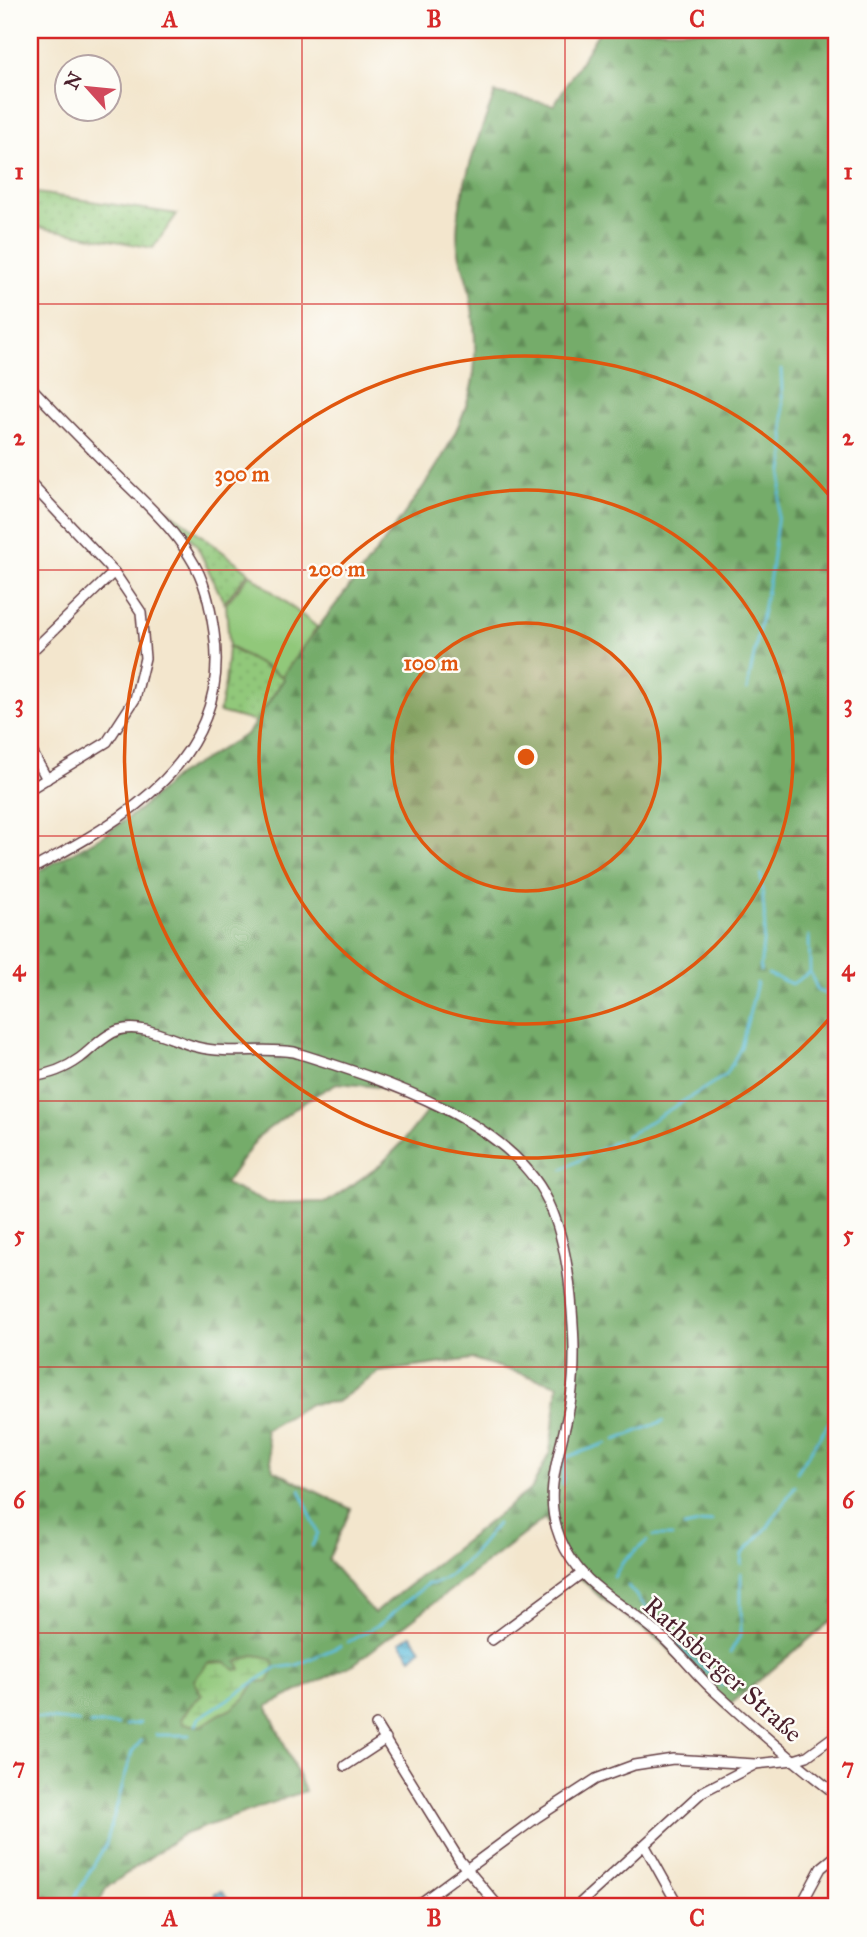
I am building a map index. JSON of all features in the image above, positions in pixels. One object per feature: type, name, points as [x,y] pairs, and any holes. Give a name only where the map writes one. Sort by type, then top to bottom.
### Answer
[{"type":"street","points":[[30,386],[158,516],[190,556],[202,578],[210,604],[217,654],[214,685],[206,716],[190,747],[172,773],[153,793],[132,809],[91,837],[30,870]]},
{"type":"street","points":[[30,484],[114,572],[141,612],[145,658],[135,699],[107,742],[30,789]]},
{"type":"street","points":[[30,653],[114,572]]},
{"type":"street","points":[[30,748],[47,779]]},
{"type":"street","name":"Rathsberger Straße","points":[[30,1077],[56,1072],[78,1060],[117,1031],[129,1029],[145,1030],[198,1047],[225,1052],[280,1049],[410,1093],[478,1127],[508,1152],[537,1182],[548,1200],[566,1260],[575,1371],[570,1409],[551,1493],[555,1525],[571,1560],[581,1574],[657,1633],[711,1688],[837,1795]]},
{"type":"street","points":[[492,1640],[581,1574]]},
{"type":"street","points":[[376,1725],[436,1825],[466,1869],[499,1907]]},
{"type":"street","points":[[415,1907],[596,1779],[634,1765],[673,1759],[755,1764],[794,1760],[807,1756],[837,1734]]},
{"type":"street","points":[[345,1766],[386,1739]]},
{"type":"street","points":[[576,1907],[702,1792],[755,1764]]},
{"type":"street","points":[[645,1846],[679,1907]]},
{"type":"street","points":[[800,1907],[821,1868],[837,1855]]},
{"type":"green space","points":[[600,30],[837,30],[837,1616],[726,1708],[666,1646],[600,1597],[572,1570],[545,1518],[354,1664],[267,1706],[305,1791],[182,1835],[106,1888],[97,1907],[30,1907],[30,876],[104,835],[140,809],[176,776],[248,733],[284,679],[282,676],[419,493],[454,435],[470,394],[474,373],[474,320],[459,252],[457,230],[463,191],[482,128],[495,93],[554,105]],"holes":[[[337,1083],[379,1087],[427,1106],[428,1110],[401,1144],[378,1167],[327,1202],[267,1203],[225,1184],[259,1136],[305,1101]],[[473,1359],[558,1385],[550,1452],[532,1488],[374,1613],[328,1560],[351,1509],[273,1470],[265,1430],[310,1404],[337,1402],[379,1372]]]},
{"type":"green space","points":[[30,192],[177,214],[153,248],[32,226]]},
{"type":"green space","points":[[167,509],[249,572],[224,603],[197,546]]},
{"type":"green space","points":[[250,574],[317,627],[282,676],[229,646],[226,604]]},
{"type":"green space","points":[[228,647],[284,678],[255,724],[253,721],[219,712]]},
{"type":"green space","points":[[253,1655],[274,1661],[268,1681],[255,1682],[244,1699],[232,1709],[201,1726],[183,1724],[181,1719],[202,1695],[194,1680],[208,1663],[226,1662],[235,1670],[241,1669],[237,1662]]},
{"type":"water","points":[[411,1635],[421,1649],[411,1658],[400,1642]]},
{"type":"water","points":[[221,1891],[235,1907],[221,1907],[214,1900],[215,1893]]},
{"type":"waterway","points":[[747,690],[771,571],[785,455],[781,369]]},
{"type":"waterway","points":[[760,971],[765,923],[761,875]]},
{"type":"waterway","points":[[809,936],[810,971]]},
{"type":"waterway","points":[[768,974],[792,984],[810,972],[818,991],[831,996],[830,1009],[837,1019]]},
{"type":"waterway","points":[[625,1137],[726,1075],[741,1047],[757,983]]},
{"type":"waterway","points":[[831,996],[837,988]]},
{"type":"waterway","points":[[596,1152],[618,1140]]},
{"type":"waterway","points":[[563,1169],[587,1156]]},
{"type":"waterway","points":[[797,1472],[837,1410]]},
{"type":"waterway","points":[[616,1440],[663,1421]]},
{"type":"waterway","points":[[562,1484],[567,1457],[607,1443]]},
{"type":"waterway","points":[[741,1564],[742,1554],[767,1528],[795,1486]]},
{"type":"waterway","points":[[300,1490],[318,1533],[312,1546]]},
{"type":"waterway","points":[[684,1527],[712,1521]]},
{"type":"waterway","points":[[348,1642],[380,1624],[427,1584],[436,1583],[456,1571],[497,1524]]},
{"type":"waterway","points":[[653,1536],[672,1536]]},
{"type":"waterway","points":[[614,1577],[623,1562],[647,1541]]},
{"type":"waterway","points":[[730,1653],[741,1634],[741,1573]]},
{"type":"waterway","points":[[628,1586],[687,1655],[720,1682],[721,1686]]},
{"type":"waterway","points":[[196,1725],[199,1718],[276,1668],[297,1665],[340,1646]]},
{"type":"waterway","points":[[720,1681],[723,1664]]},
{"type":"waterway","points":[[30,1717],[79,1722]]},
{"type":"waterway","points":[[126,1725],[140,1723]]},
{"type":"waterway","points":[[90,1724],[118,1725]]},
{"type":"waterway","points":[[156,1735],[189,1735]]},
{"type":"waterway","points":[[69,1907],[106,1844],[132,1752],[141,1741]]}]
